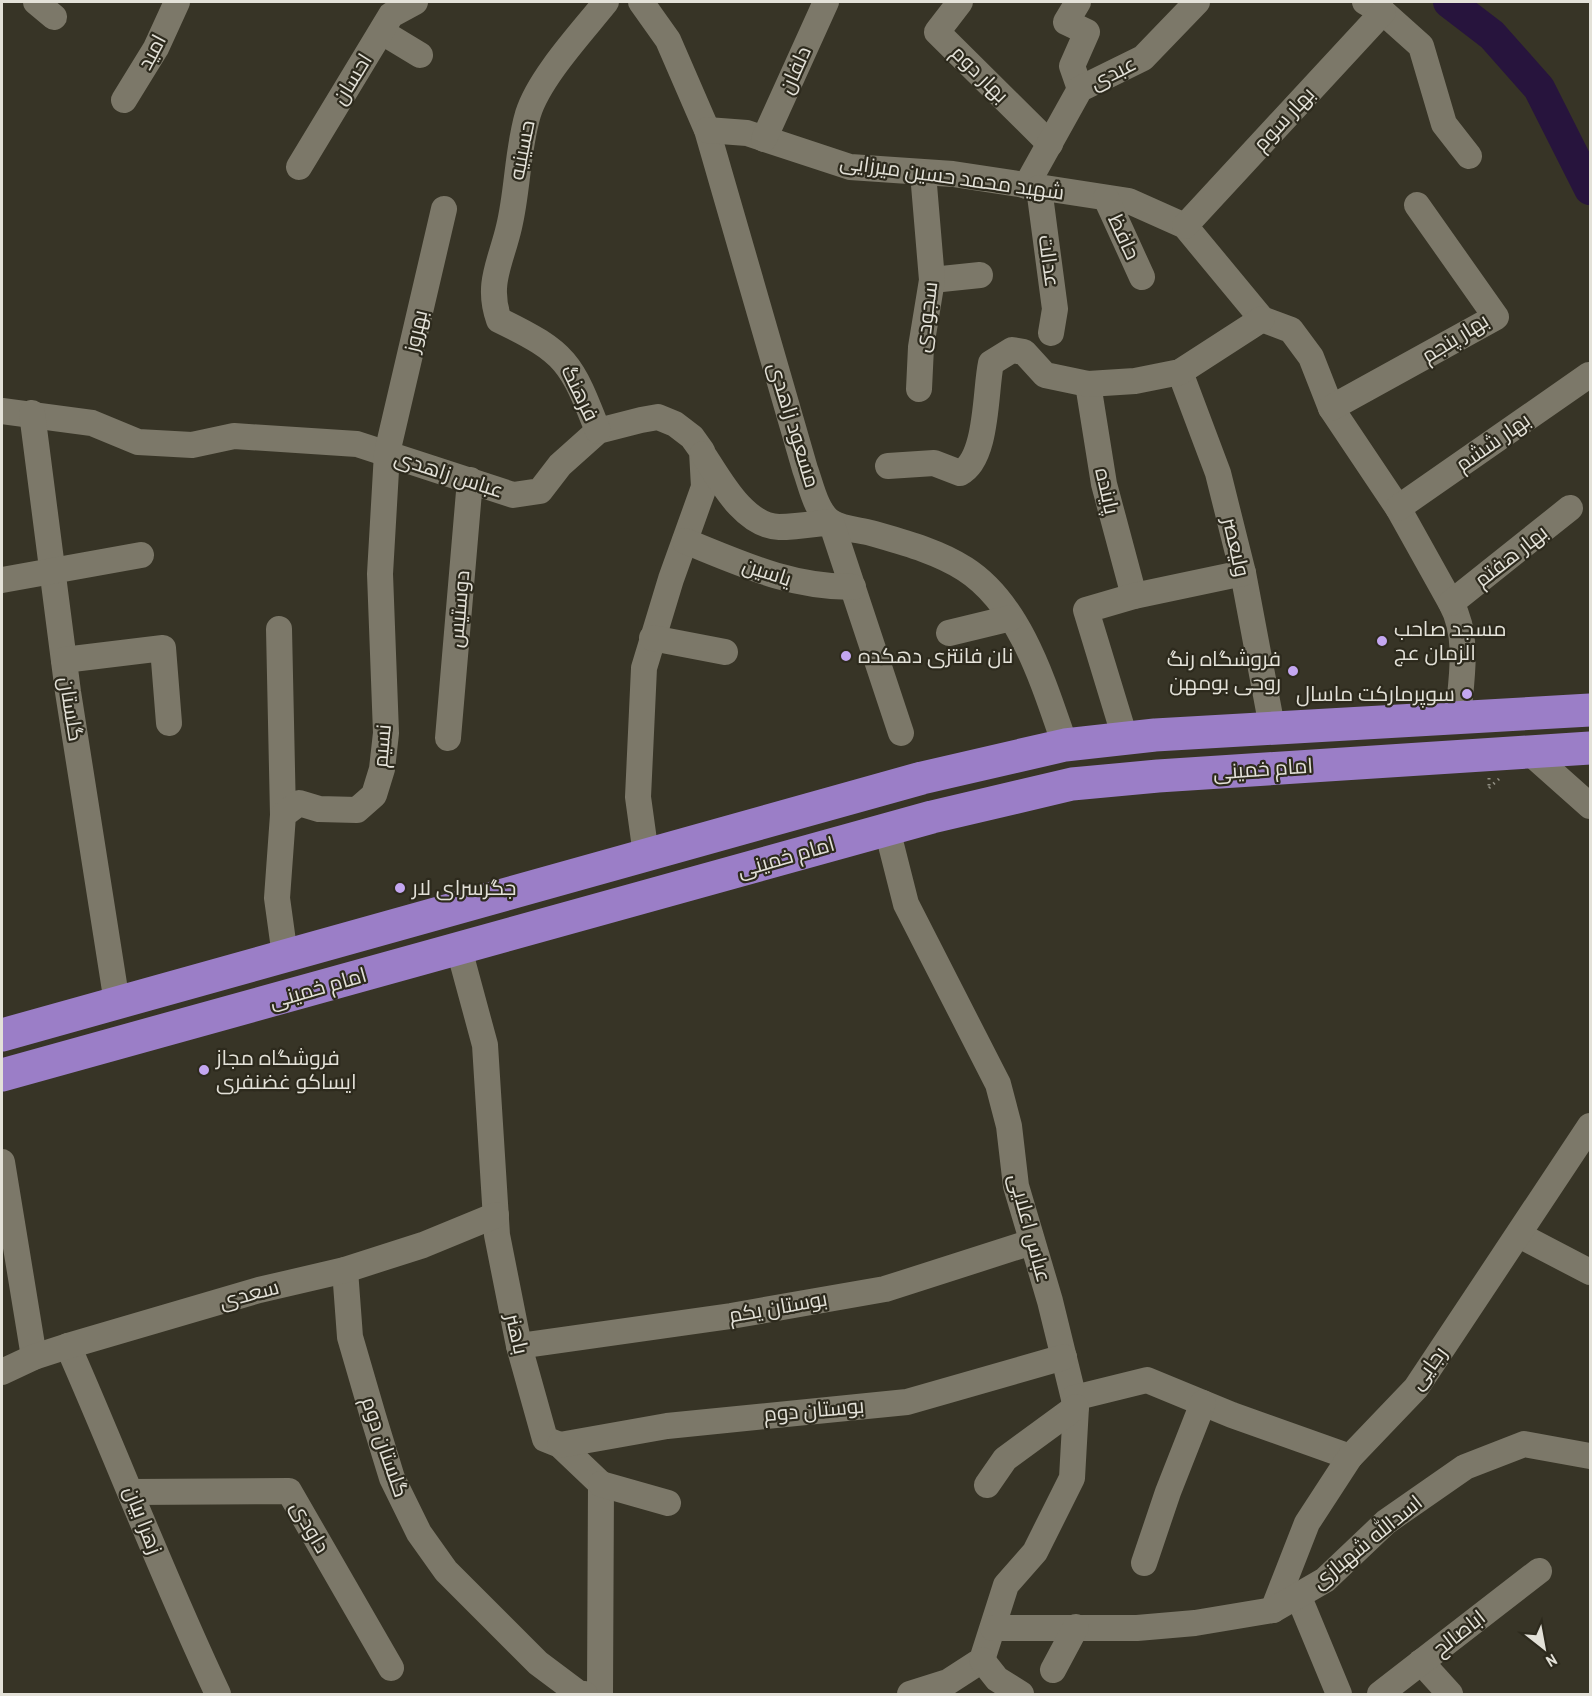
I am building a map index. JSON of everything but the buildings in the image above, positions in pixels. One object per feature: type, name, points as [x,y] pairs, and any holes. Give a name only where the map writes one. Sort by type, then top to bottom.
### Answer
[{"type":"highway","name":"امام خمینی","points":[[2,1035],[922,778],[1065,745],[1272,727],[1590,710]]},
{"type":"highway","name":"امام خمینی","points":[[2,1075],[887,829],[1072,784],[1158,776],[1590,748]]},
{"type":"highway","points":[[285,956],[291,996]]},
{"type":"street","name":"امید","points":[[124,100],[156,48],[177,2]]},
{"type":"street","name":"احسان","points":[[299,167],[391,15],[415,2]]},
{"type":"street","name":"حسینیه","points":[[499,320],[493,302],[492,287],[510,225],[518,158],[529,112],[552,70],[606,2]]},
{"type":"street","name":"مسعود زاهدی","points":[[641,2],[668,40],[707,130],[805,470],[820,508],[831,522],[901,733]]},
{"type":"street","name":"دلفان","points":[[764,139],[826,2]]},
{"type":"street","name":"بهار دوم","points":[[960,2],[937,32],[1050,144]]},
{"type":"street","points":[[1078,2],[1065,22],[1087,32],[1072,66],[1080,89]]},
{"type":"street","name":"عبدی","points":[[1032,187],[1050,144],[1080,89],[1143,57],[1197,2]]},
{"type":"street","points":[[1374,7],[1421,46],[1444,124],[1469,156]]},
{"type":"street","name":"بهار سوم","points":[[1185,226],[1374,7]]},
{"type":"street","points":[[382,32],[420,55]]},
{"type":"street","name":"شهید محمد حسین میرزایی","points":[[707,130],[747,133],[850,167],[953,174],[1129,201],[1185,226],[1262,319],[1290,330],[1311,357],[1331,408],[1398,508],[1456,611],[1463,653],[1458,717]]},
{"type":"street","name":"سجودی","points":[[920,389],[921,346],[932,280],[923,173]]},
{"type":"street","name":"عدالت","points":[[1032,187],[1055,309],[1051,333]]},
{"type":"street","name":"حافظ","points":[[1106,198],[1142,277]]},
{"type":"street","name":"بهار پنجم","points":[[1331,408],[1496,317],[1417,205]]},
{"type":"street","name":"بهروز","points":[[387,453],[444,209]]},
{"type":"street","points":[[932,280],[980,275]]},
{"type":"street","points":[[888,466],[934,463],[960,473],[967,469],[981,439],[987,415],[986,387],[991,363],[1012,350],[1024,352],[1045,375],[1088,384],[1135,381],[1180,372],[1262,319]]},
{"type":"street","name":"فرهنگ","points":[[499,320],[533,336],[562,357],[577,378],[598,431]]},
{"type":"street","name":"ولیعصر","points":[[1180,372],[1218,473],[1243,573],[1272,727]]},
{"type":"street","name":"بهار ششم","points":[[1398,508],[1589,375]]},
{"type":"street","name":"پاینده","points":[[1088,384],[1104,484],[1134,596]]},
{"type":"street","name":"عباس زاهدی","points":[[2,411],[32,413],[92,423],[138,442],[192,445],[234,436],[357,444],[513,495],[540,491],[560,465],[598,431],[658,417],[675,424],[692,437],[744,510],[759,521],[777,527],[831,522]]},
{"type":"street","name":"گلستان","points":[[32,413],[63,660],[117,1003]]},
{"type":"street","points":[[646,855],[638,797],[644,668],[704,487],[702,451]]},
{"type":"street","name":"نسیم","points":[[283,815],[299,803],[319,809],[357,810],[374,795],[382,769],[386,733],[380,573],[387,453]]},
{"type":"street","name":"دوستیس","points":[[448,738],[470,480]]},
{"type":"street","name":"بهار هفتم","points":[[1451,603],[1570,508]]},
{"type":"street","points":[[831,522],[919,548],[965,569],[999,602],[1011,618],[1041,677],[1065,745]]},
{"type":"street","name":"یاسین","points":[[685,541],[780,578],[820,587],[853,587]]},
{"type":"street","points":[[2,580],[141,555]]},
{"type":"street","points":[[1125,738],[1086,610],[1134,596],[1243,573]]},
{"type":"street","points":[[949,633],[1011,618]]},
{"type":"street","points":[[279,629],[283,815],[277,898],[285,956]]},
{"type":"street","points":[[652,639],[725,652]]},
{"type":"street","points":[[63,660],[163,648],[170,723]]},
{"type":"street","points":[[1528,752],[1590,806]]},
{"type":"street","name":"عباس اعلایی","points":[[887,829],[906,904],[998,1084],[1009,1126],[1016,1186],[1075,1403],[1072,1478],[1035,1552],[1006,1585],[993,1628],[971,1675]]},
{"type":"street","name":"باهنر","points":[[459,949],[485,1044],[497,1235],[519,1346],[545,1439],[560,1445],[601,1484]]},
{"type":"street","name":"رجایی","points":[[1273,1610],[1307,1523],[1350,1457],[1416,1388],[1590,1126]]},
{"type":"street","points":[[2,1162],[34,1357]]},
{"type":"street","name":"سعدی","points":[[2,1372],[34,1357],[68,1346],[259,1290],[345,1270],[423,1245],[496,1215]]},
{"type":"street","points":[[1519,1235],[1590,1272]]},
{"type":"street","name":"بوستان یکم","points":[[519,1346],[731,1316],[885,1289],[1032,1242]]},
{"type":"street","name":"گلستان دوم","points":[[345,1270],[350,1336],[392,1478],[419,1533],[446,1571],[538,1663],[578,1693],[585,1695]]},
{"type":"street","name":"زهرا بیان","points":[[68,1346],[132,1492],[166,1580],[218,1695]]},
{"type":"street","name":"بوستان دوم","points":[[560,1445],[668,1425],[907,1402],[1064,1357]]},
{"type":"street","points":[[987,1485],[1005,1459],[1075,1403],[1147,1380],[1350,1457]]},
{"type":"street","points":[[1144,1563],[1203,1403]]},
{"type":"street","name":"اسدالله شهبازی","points":[[993,1628],[1137,1628],[1195,1623],[1273,1610],[1325,1580],[1386,1522],[1465,1467],[1524,1444],[1590,1455]]},
{"type":"street","points":[[600,1695],[601,1484],[668,1503]]},
{"type":"street","name":"داودی","points":[[132,1492],[289,1491],[391,1668]]},
{"type":"street","name":"اباصالح","points":[[1380,1695],[1539,1571]]},
{"type":"street","points":[[1298,1595],[1339,1695]]},
{"type":"street","points":[[1053,1670],[1076,1627]]},
{"type":"street","points":[[1421,1662],[1450,1695]]},
{"type":"street","points":[[910,1695],[971,1675],[997,1679],[1021,1695]]},
{"type":"waterway","points":[[1449,2],[1492,35],[1539,88],[1590,189]]},
{"type":"place","name":"مسجد صاحب الزمان عج","points":[[1382,641]]},
{"type":"place","name":"نان فانتزی دهکده","points":[[846,656]]},
{"type":"place","name":"فروشگاه رنگ روحی بومهن","points":[[1293,671]]},
{"type":"place","name":"سوپرمارکت ماسال","points":[[1467,694]]},
{"type":"place","name":"جگرسرای لار","points":[[400,888]]},
{"type":"place","name":"فروشگاه مجاز ایساکو غضنفری","points":[[204,1070]]}]
